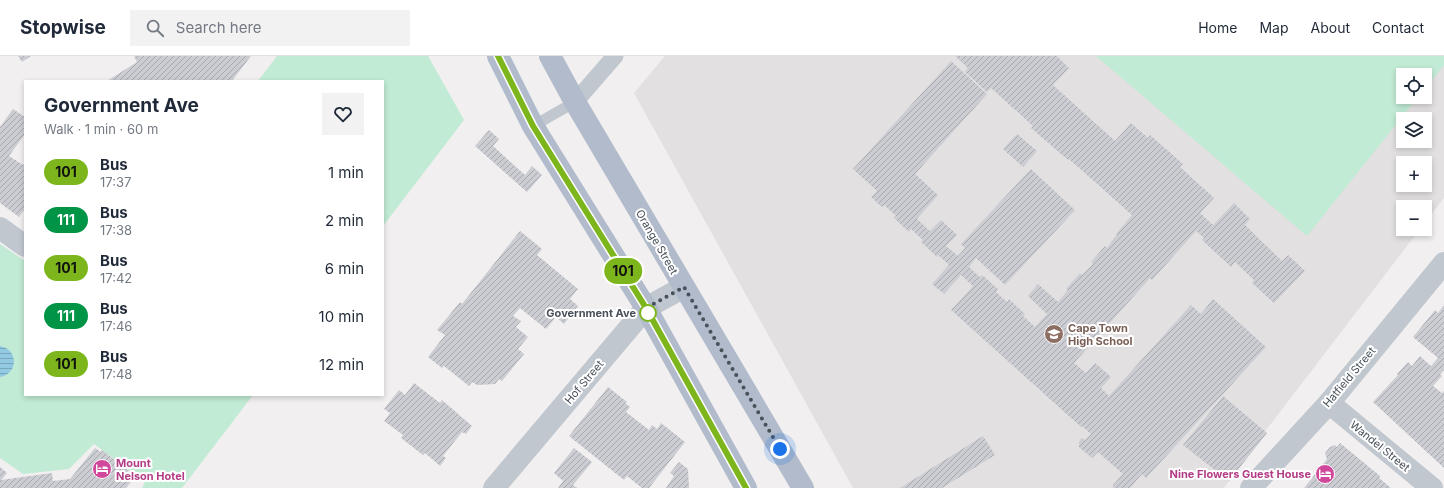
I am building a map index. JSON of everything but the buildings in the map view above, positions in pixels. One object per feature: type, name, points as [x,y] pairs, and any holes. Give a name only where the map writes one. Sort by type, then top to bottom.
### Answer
[{"type":"main road","points":[[498,56],[533,126],[646,308],[746,488]]},
{"type":"main road","name":"Orange Street","points":[[550,56],[575,102],[803,488]]},
{"type":"street","points":[[575,102],[615,56]]},
{"type":"street","points":[[0,228],[24,245]]},
{"type":"street","name":"Hatfield Street","points":[[1251,488],[1328,403],[1444,263]]},
{"type":"street","name":"Hof Street","points":[[494,488],[646,308],[684,287]]},
{"type":"street","name":"Wandel Street","points":[[1328,403],[1432,488]]},
{"type":"lane","points":[[533,126],[575,102]]},
{"type":"shaded area","name":"Cape Town High School","points":[[665,56],[1444,56],[1444,198],[1432,213],[1432,200],[1396,200],[1396,236],[1415,236],[1260,438],[1224,488],[853,488],[634,93]]},
{"type":"green space","points":[[277,56],[428,56],[464,120],[384,225],[384,80],[259,80]]},
{"type":"green space","points":[[1096,56],[1444,56],[1444,65],[1432,80],[1432,68],[1396,68],[1396,104],[1412,104],[1406,112],[1396,112],[1396,125],[1307,236]]},
{"type":"green space","points":[[0,244],[24,260],[24,396],[252,396],[182,488],[142,488],[145,482],[94,444],[69,469],[23,474],[0,458]]},
{"type":"water","points":[[0,346],[11,352],[14,362],[10,371],[6,375],[0,377]]},
{"type":"bus line","name":"101","points":[[498,56],[533,126],[646,308],[746,488]]},
{"type":"place","name":"Government Ave","points":[[648,313]]},
{"type":"place","name":"Cape Town High School","points":[[1054,334]]},
{"type":"place","name":"Mount Nelson Hotel","points":[[102,469]]},
{"type":"place","name":"Nine Flowers Guest House","points":[[1325,474]]},
{"type":"route","points":[[648,313],[646,308],[684,287],[780,449]]}]
